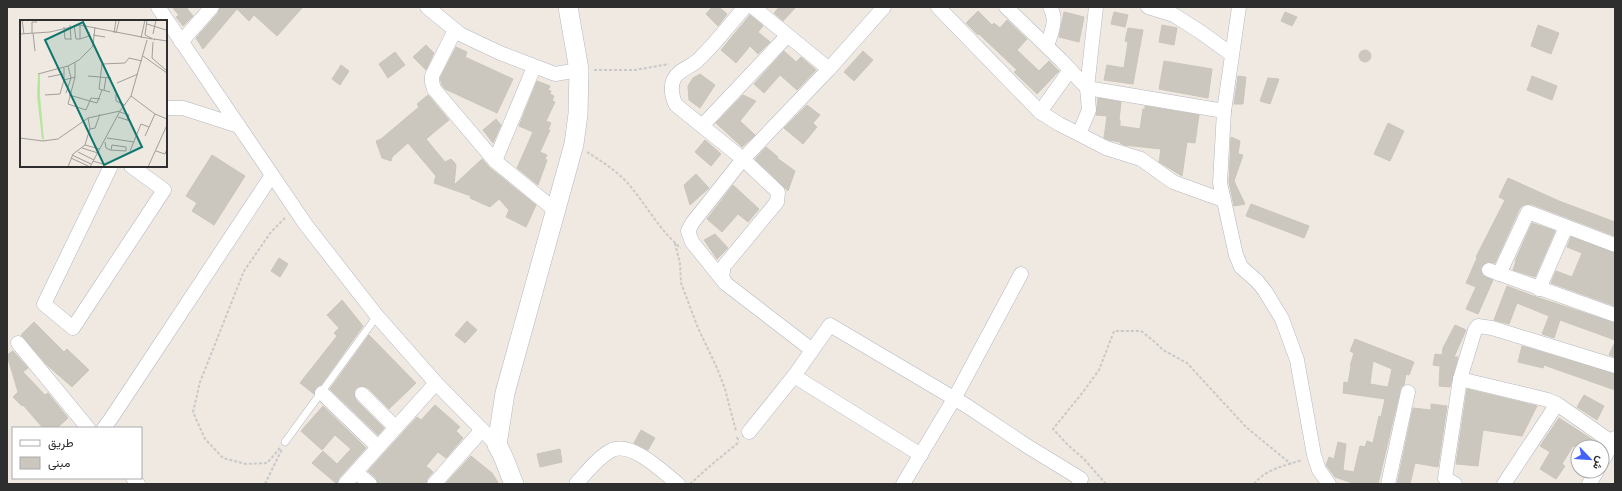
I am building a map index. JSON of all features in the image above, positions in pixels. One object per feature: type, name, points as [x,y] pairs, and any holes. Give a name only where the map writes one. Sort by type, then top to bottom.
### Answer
[{"type":"main road","points":[[514,484],[505,465],[502,453],[497,445],[505,393],[574,144],[578,114],[579,70],[568,7]]},
{"type":"street","points":[[158,7],[166,20]]},
{"type":"street","points":[[180,42],[212,7]]},
{"type":"street","points":[[427,7],[455,30],[481,45],[534,67],[555,74],[579,70]]},
{"type":"street","points":[[725,284],[722,276],[724,266],[777,202],[778,192],[743,159],[676,105],[672,98],[673,79],[678,73],[698,60],[746,7]]},
{"type":"street","points":[[753,7],[829,69]]},
{"type":"street","points":[[812,350],[725,284],[692,242],[688,231],[693,222],[743,159],[829,69],[884,7]]},
{"type":"street","points":[[938,7],[1040,112],[1059,124],[1106,148],[1141,159],[1173,182],[1223,200]]},
{"type":"street","points":[[1007,7],[1047,46],[1086,88],[1224,111]]},
{"type":"street","points":[[1047,46],[1054,22],[1053,12],[1050,7]]},
{"type":"street","points":[[1078,134],[1089,110],[1086,88],[1096,7]]},
{"type":"street","points":[[1148,7],[1168,10],[1232,54]]},
{"type":"street","points":[[1239,7],[1224,111],[1220,183],[1223,200],[1236,255],[1241,266],[1257,281],[1272,301],[1282,319],[1297,360],[1314,456],[1318,470],[1329,484]]},
{"type":"street","points":[[167,21],[295,209],[377,316],[436,383],[497,445]]},
{"type":"street","points":[[455,30],[432,76],[432,82],[437,92],[495,161],[555,210]]},
{"type":"street","points":[[702,126],[787,36]]},
{"type":"street","points":[[495,161],[534,67]]},
{"type":"street","points":[[1040,112],[1070,70]]},
{"type":"street","points":[[167,108],[184,108],[239,126]]},
{"type":"street","points":[[111,167],[44,304],[73,328],[164,190],[133,167]]},
{"type":"street","points":[[105,427],[272,175]]},
{"type":"street","points":[[1615,245],[1528,212],[1494,272],[1615,315]]},
{"type":"street","points":[[1539,289],[1566,227]]},
{"type":"street","points":[[903,484],[954,399],[1020,274]]},
{"type":"street","points":[[749,432],[794,376],[830,325],[954,399],[1081,479],[1079,484]]},
{"type":"street","points":[[1447,482],[1460,379],[1475,330],[1478,326],[1492,328],[1615,366]]},
{"type":"street","points":[[18,343],[87,427]]},
{"type":"street","points":[[794,376],[921,455]]},
{"type":"street","points":[[1460,379],[1548,400],[1557,404],[1614,440]]},
{"type":"street","points":[[345,484],[436,383]]},
{"type":"street","points":[[1388,484],[1408,392]]},
{"type":"street","points":[[322,393],[378,447]]},
{"type":"street","points":[[362,394],[395,427]]},
{"type":"street","points":[[1504,484],[1557,404]]},
{"type":"street","points":[[434,484],[482,430]]},
{"type":"street","points":[[576,484],[602,457],[610,451],[618,448],[627,449],[638,454],[678,484]]},
{"type":"street","points":[[356,472],[370,484]]},
{"type":"lane","points":[[286,442],[377,316]]},
{"type":"path","points":[[579,70],[635,70],[675,64]]},
{"type":"path","points":[[574,144],[601,161],[629,185],[654,218],[681,248]]},
{"type":"path","points":[[286,442],[267,463],[246,464],[223,458],[205,440],[193,412],[200,382],[244,271],[271,232],[295,209]]},
{"type":"path","points":[[675,243],[680,264],[681,283],[698,328],[723,382],[738,442]]},
{"type":"path","points":[[1106,484],[1084,459],[1053,429],[1084,392],[1098,370],[1114,331],[1141,331],[1163,350],[1187,363],[1246,427],[1291,464]]},
{"type":"path","points":[[690,484],[749,432]]},
{"type":"path","points":[[265,484],[286,442]]},
{"type":"path","points":[[1254,484],[1260,477],[1268,472],[1314,456]]},
{"type":"building","points":[[172,7],[186,7],[193,16],[183,26],[176,17],[179,15]]},
{"type":"building","points":[[220,7],[303,7],[277,36],[254,15],[249,21],[237,9],[203,49],[196,38],[218,13]]},
{"type":"building","points":[[712,7],[719,7],[727,14],[718,26],[706,14]]},
{"type":"building","points":[[779,7],[796,7],[783,21],[774,13]]},
{"type":"building","points":[[978,11],[992,25],[994,23],[1000,28],[1007,20],[1027,39],[1017,50],[1039,71],[1049,61],[1059,71],[1037,94],[1014,72],[1017,70],[966,23]]},
{"type":"building","points":[[1064,12],[1084,17],[1079,42],[1059,37]]},
{"type":"building","points":[[1114,12],[1128,15],[1125,27],[1111,24]]},
{"type":"building","points":[[1285,12],[1297,17],[1292,26],[1281,21]]},
{"type":"building","points":[[750,15],[763,26],[758,32],[770,42],[758,54],[750,46],[736,63],[721,50]]},
{"type":"building","points":[[1162,25],[1177,28],[1174,45],[1159,42]]},
{"type":"building","points":[[1538,25],[1559,33],[1551,54],[1531,46]]},
{"type":"building","points":[[1128,28],[1143,30],[1133,84],[1104,80],[1107,65],[1124,68],[1128,42],[1125,41]]},
{"type":"building","points":[[426,45],[434,53],[426,70],[413,57]]},
{"type":"building","points":[[456,47],[467,52],[465,57],[513,79],[497,113],[445,89],[442,85],[440,78]]},
{"type":"building","points":[[1363,50],[1367,50],[1371,56],[1367,62],[1363,62],[1359,58],[1359,54]]},
{"type":"building","points":[[784,51],[796,62],[801,57],[816,70],[797,90],[780,75],[764,93],[754,84]]},
{"type":"building","points":[[863,51],[873,60],[854,81],[844,72]]},
{"type":"building","points":[[395,52],[405,65],[388,78],[379,64]]},
{"type":"building","points":[[1164,61],[1212,69],[1208,98],[1159,89]]},
{"type":"building","points":[[341,65],[349,71],[340,85],[332,79]]},
{"type":"building","points":[[700,74],[715,85],[700,108],[689,100],[688,86],[693,78]]},
{"type":"building","points":[[1238,76],[1246,77],[1243,104],[1234,104]]},
{"type":"building","points":[[1532,76],[1557,86],[1552,100],[1527,90]]},
{"type":"building","points":[[1268,78],[1279,79],[1270,104],[1260,101]]},
{"type":"building","points":[[537,81],[550,86],[548,90],[551,91],[550,94],[554,96],[552,101],[555,102],[546,121],[551,123],[548,130],[550,130],[540,152],[547,155],[545,159],[547,160],[538,185],[517,168],[533,132],[519,126]]},
{"type":"building","points":[[428,95],[449,120],[426,139],[445,162],[451,159],[456,165],[454,185],[482,159],[490,168],[536,205],[526,227],[506,217],[509,210],[499,199],[490,207],[470,198],[471,196],[434,183],[436,176],[408,143],[392,157],[391,161],[382,158],[376,141],[381,139],[419,107],[417,104]]},
{"type":"building","points":[[743,95],[756,101],[740,121],[755,135],[742,147],[716,123]]},
{"type":"building","points":[[1098,98],[1121,102],[1119,120],[1120,126],[1140,129],[1143,109],[1145,109],[1145,106],[1199,115],[1195,143],[1187,142],[1182,176],[1159,162],[1161,149],[1124,145],[1120,142],[1104,138],[1107,116],[1096,115]]},
{"type":"building","points":[[807,105],[820,115],[813,123],[817,127],[803,144],[784,128]]},
{"type":"building","points":[[496,119],[501,125],[493,143],[483,130]]},
{"type":"building","points":[[1388,123],[1404,131],[1390,161],[1374,154]]},
{"type":"building","points":[[1231,137],[1240,141],[1238,154],[1243,155],[1234,181],[1245,204],[1234,206],[1229,182]]},
{"type":"building","points":[[705,140],[721,154],[711,166],[695,152]]},
{"type":"building","points":[[766,147],[778,157],[777,158],[795,171],[788,191],[756,160],[756,158]]},
{"type":"building","points":[[212,155],[245,176],[214,225],[192,211],[197,203],[186,196]]},
{"type":"building","points":[[696,174],[709,188],[690,205],[684,185]]},
{"type":"building","points":[[1508,178],[1559,201],[1615,222],[1615,236],[1531,204],[1523,205],[1520,208],[1495,263],[1487,262],[1481,267],[1483,276],[1493,280],[1478,314],[1466,309],[1476,287],[1466,283],[1477,258],[1476,257],[1505,200],[1499,197]]},
{"type":"building","points":[[733,185],[759,209],[748,222],[738,214],[722,232],[707,219]]},
{"type":"building","points":[[1251,204],[1309,226],[1304,238],[1246,216]]},
{"type":"building","points":[[1532,223],[1555,231],[1535,277],[1513,270],[1515,261]]},
{"type":"building","points":[[715,234],[728,248],[717,259],[704,240]]},
{"type":"building","points":[[1571,237],[1615,253],[1615,306],[1551,283],[1556,271],[1572,277],[1582,253],[1567,247]]},
{"type":"building","points":[[279,258],[288,264],[280,277],[271,271]]},
{"type":"building","points":[[1507,286],[1615,323],[1615,340],[1560,320],[1554,338],[1542,334],[1549,316],[1517,303],[1509,324],[1494,320]]},
{"type":"building","points":[[342,300],[363,326],[321,385],[316,387],[314,394],[300,383],[337,336],[334,333],[339,328],[327,315]]},
{"type":"building","points":[[467,321],[477,330],[465,343],[455,335]]},
{"type":"building","points":[[34,322],[64,352],[67,349],[89,370],[72,387],[47,365],[21,335]]},
{"type":"building","points":[[1455,325],[1466,330],[1454,357],[1458,357],[1450,387],[1439,386],[1440,366],[1433,365],[1435,354],[1442,355],[1443,348]]},
{"type":"building","points":[[369,335],[416,383],[389,409],[368,388],[360,386],[356,388],[354,392],[356,400],[384,428],[378,435],[330,389]]},
{"type":"building","points":[[1355,339],[1414,362],[1409,375],[1406,374],[1404,385],[1401,387],[1378,484],[1355,484],[1335,477],[1326,465],[1329,457],[1334,459],[1338,442],[1346,444],[1343,470],[1354,472],[1360,446],[1365,447],[1367,441],[1373,443],[1379,416],[1381,417],[1385,399],[1343,393],[1344,382],[1348,383],[1350,366],[1354,353],[1350,351]],"holes":[[[1373,361],[1392,369],[1388,387],[1370,384]]]},
{"type":"building","points":[[1615,344],[1615,357],[1609,355]]},
{"type":"building","points":[[1522,346],[1615,374],[1615,390],[1544,365],[1543,368],[1518,362]]},
{"type":"building","points":[[13,351],[28,368],[23,372],[45,395],[48,393],[68,418],[58,427],[42,427],[23,405],[22,406],[13,397],[18,392],[7,355]]},
{"type":"building","points":[[1467,389],[1537,406],[1522,436],[1483,430],[1478,466],[1456,464]]},
{"type":"building","points":[[1584,395],[1604,406],[1597,420],[1577,407]]},
{"type":"building","points":[[1431,404],[1447,406],[1438,467],[1415,463],[1410,484],[1397,484],[1413,408],[1431,410]]},
{"type":"building","points":[[435,405],[460,427],[456,431],[463,438],[446,458],[438,452],[426,466],[433,472],[427,479],[426,484],[378,484],[376,478],[368,471],[417,417],[421,420]]},
{"type":"building","points":[[323,406],[366,448],[339,478],[337,484],[312,463],[323,451],[337,464],[351,449],[335,435],[322,450],[301,431]]},
{"type":"building","points":[[1559,418],[1591,439],[1570,439],[1570,451],[1562,464],[1565,466],[1556,479],[1540,469],[1550,452],[1540,446]]},
{"type":"building","points":[[641,430],[655,438],[648,450],[634,443]]},
{"type":"building","points":[[560,449],[562,462],[540,467],[537,454]]},
{"type":"building","points":[[471,456],[492,473],[499,484],[445,484]]}]
